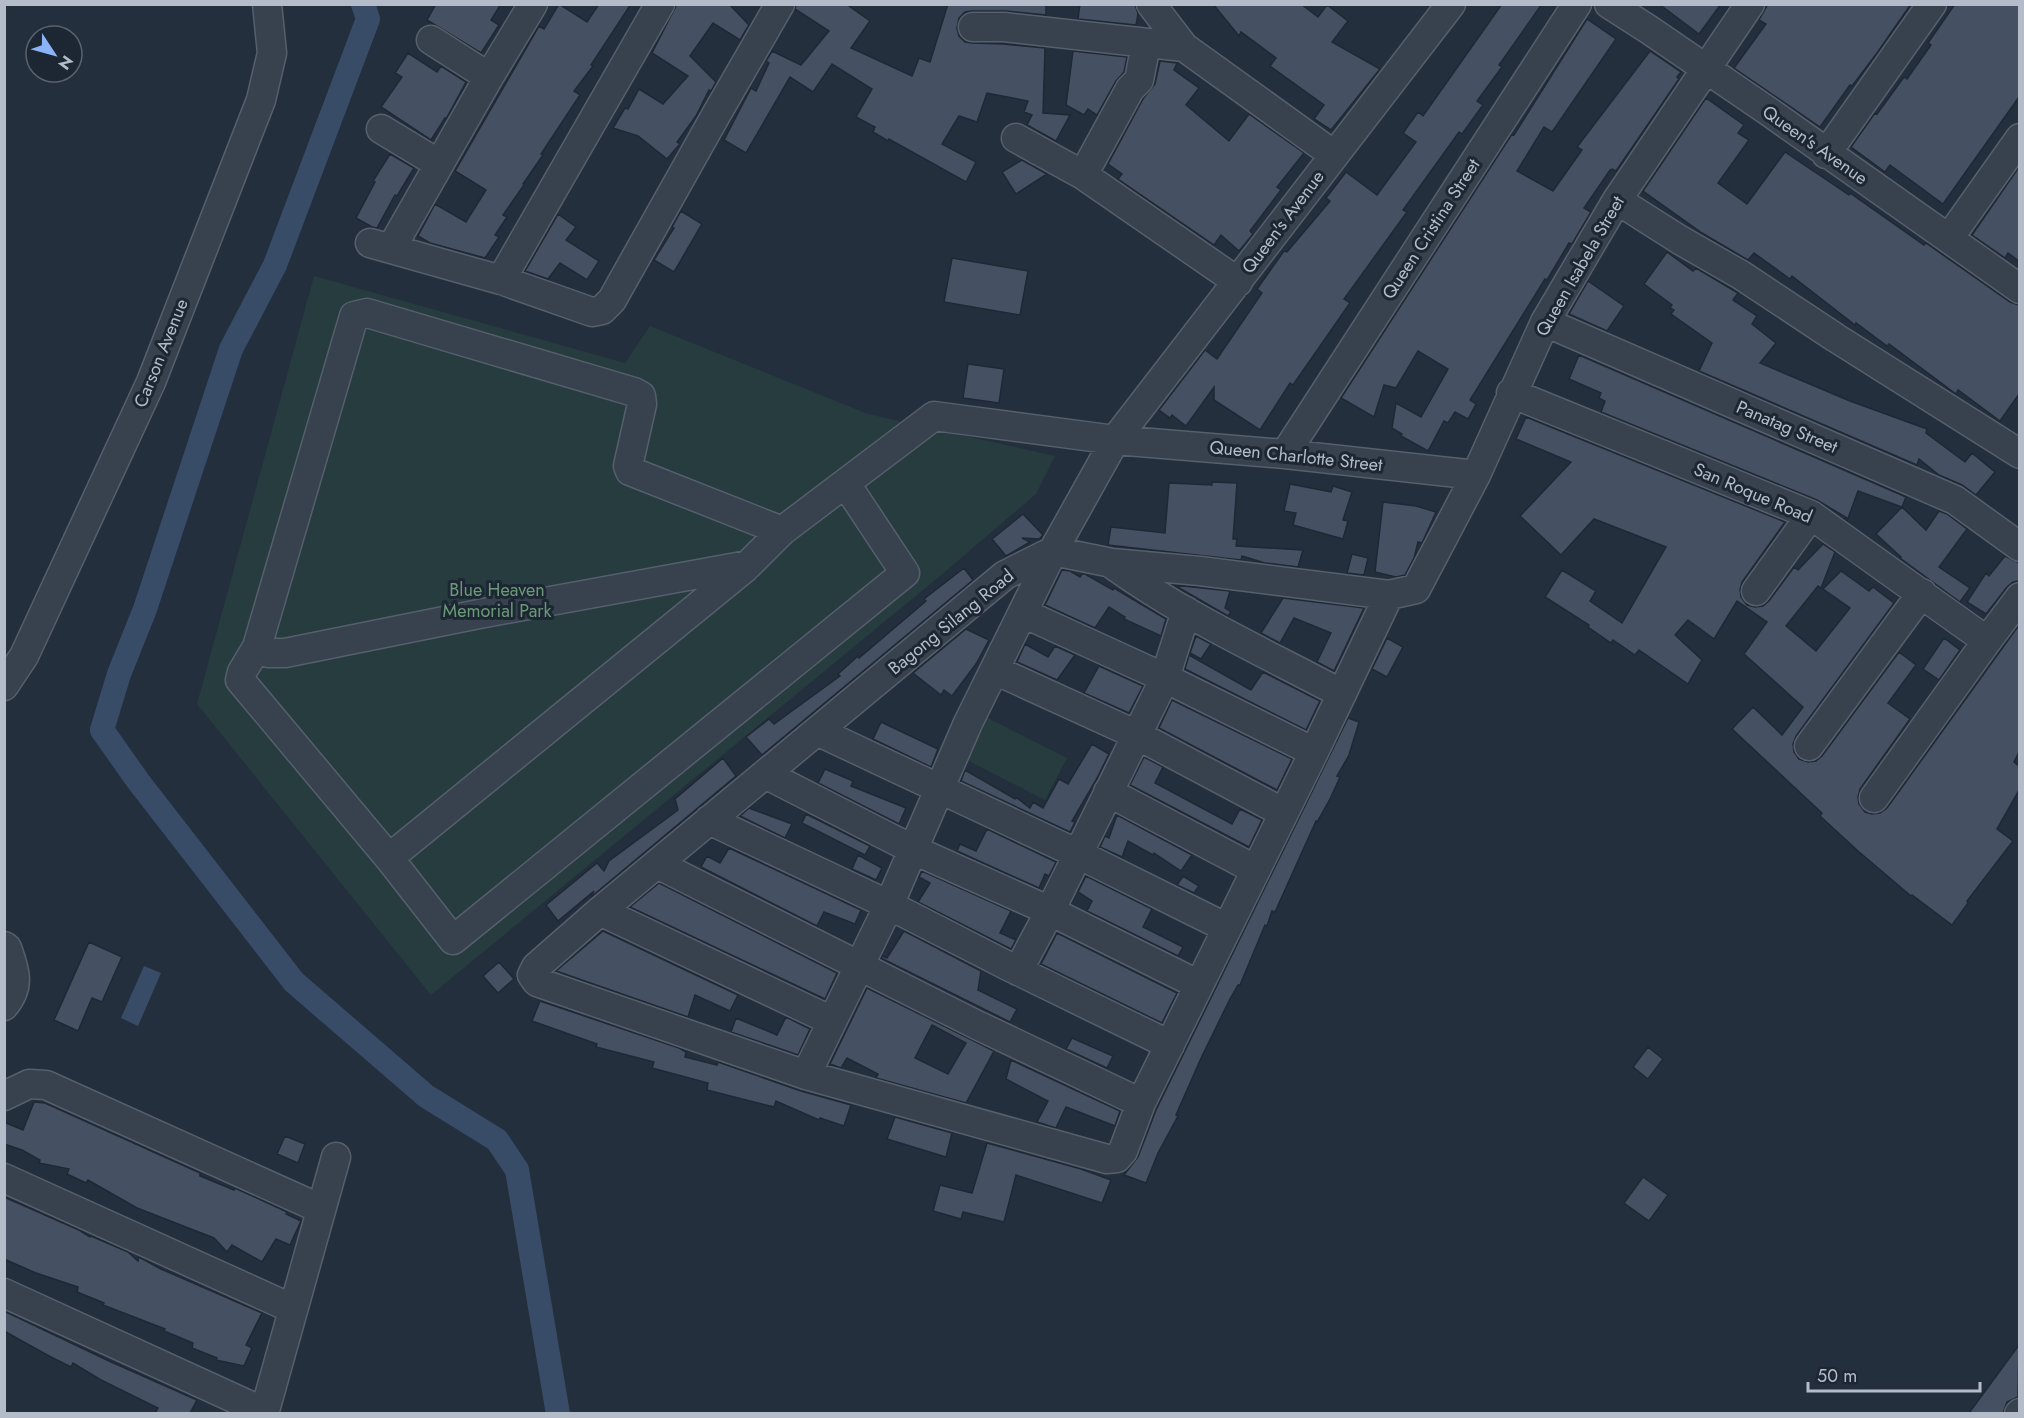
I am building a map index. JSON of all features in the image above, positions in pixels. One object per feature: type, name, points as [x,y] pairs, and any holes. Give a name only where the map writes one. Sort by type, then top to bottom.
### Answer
[{"type":"street","name":"Carson Avenue","points":[[4,686],[24,656],[151,382],[261,100],[272,52],[267,4]]},
{"type":"street","points":[[533,4],[439,164],[381,245],[501,280],[592,312],[602,310],[612,300],[780,4]]},
{"type":"street","points":[[501,280],[660,4]]},
{"type":"street","points":[[1151,4],[1184,47],[1334,155]]},
{"type":"street","name":"Queen's Avenue","points":[[806,1075],[889,905],[968,723],[1053,551],[1115,440],[1451,4]]},
{"type":"street","name":"Queen Cristina Street","points":[[1285,454],[1577,4]]},
{"type":"street","name":"Queen's Avenue","points":[[1609,4],[1768,111],[2019,289]]},
{"type":"street","name":"Queen Isabela Street","points":[[1476,475],[1545,322],[1617,200],[1750,4]]},
{"type":"street","points":[[1826,154],[1932,4]]},
{"type":"street","points":[[973,27],[1003,16],[1146,44],[1184,47]]},
{"type":"street","points":[[431,40],[489,77]]},
{"type":"street","points":[[1083,175],[1130,89],[1139,80],[1146,44]]},
{"type":"street","points":[[381,129],[439,164]]},
{"type":"street","points":[[1016,138],[1083,175],[1238,282]]},
{"type":"street","points":[[1949,238],[2019,138]]},
{"type":"street","points":[[1617,200],[1741,275],[1836,338],[2019,453]]},
{"type":"street","points":[[782,531],[630,471],[628,466],[642,404],[641,396],[367,313],[354,316],[257,647],[242,672],[240,680],[453,940],[905,573],[846,484]]},
{"type":"street","name":"Panatag Street","points":[[1545,322],[1955,500],[2019,547]]},
{"type":"street","name":"San Roque Road","points":[[1512,393],[1811,515],[1987,641]]},
{"type":"street","name":"Queen Charlotte Street","points":[[388,858],[748,566],[782,531],[934,416],[1115,440],[1285,454],[1476,475]]},
{"type":"street","points":[[1053,551],[1112,563],[1200,571],[1389,595],[1416,589],[1476,475]]},
{"type":"street","points":[[1756,591],[1811,515]]},
{"type":"street","name":"Bagong Silang Road","points":[[806,1075],[537,982],[532,975],[536,967],[600,911],[1005,575],[1053,551]]},
{"type":"street","points":[[1112,563],[1137,582],[1186,611],[1342,694]]},
{"type":"street","points":[[257,647],[268,653],[285,653],[479,614],[748,566]]},
{"type":"street","points":[[1809,746],[1922,593]]},
{"type":"street","points":[[806,1075],[1107,1159],[1117,1158],[1123,1151],[1141,1103],[1389,595]]},
{"type":"street","points":[[1874,798],[2019,597]]},
{"type":"street","points":[[1018,971],[1165,678],[1186,611]]},
{"type":"street","points":[[1023,613],[1165,678],[1314,752]]},
{"type":"street","points":[[995,670],[1137,735],[1284,813]]},
{"type":"street","points":[[817,731],[1227,928]]},
{"type":"street","points":[[765,774],[914,850],[1050,911],[1199,985]]},
{"type":"street","points":[[1108,792],[1256,870]]},
{"type":"street","points":[[709,820],[889,905],[1170,1045]]},
{"type":"street","points":[[657,864],[977,1025],[1141,1103]]},
{"type":"street","points":[[600,911],[832,1021]]},
{"type":"street","points":[[4,946],[7,948],[16,973],[11,998],[4,1006]]},
{"type":"street","points":[[4,1096],[29,1084],[46,1085],[321,1209]]},
{"type":"street","points":[[4,1293],[264,1412],[336,1157]]},
{"type":"street","points":[[4,1178],[293,1309]]},
{"type":"green space","name":"Blue Heaven Memorial Park","points":[[314,276],[625,363],[650,326],[868,414],[1055,456],[1036,494],[940,576],[431,995],[197,704]]},
{"type":"green space","points":[[984,716],[1067,758],[1045,800],[963,758]]},
{"type":"water","points":[[144,966],[161,973],[138,1026],[121,1018]]},
{"type":"building","points":[[436,4],[501,4],[491,20],[499,25],[481,53],[427,20]]},
{"type":"building","points":[[559,4],[587,22],[599,4],[631,4],[591,65],[593,66],[574,91],[580,95],[503,215],[507,217],[495,235],[499,237],[485,258],[430,243],[418,236],[435,204],[466,222],[486,190],[455,171],[539,26],[544,29]]},
{"type":"building","points":[[677,4],[729,4],[749,25],[740,40],[713,23],[690,56],[716,82],[677,142],[680,144],[667,159],[638,136],[613,128],[625,108],[628,109],[639,89],[663,104],[688,76],[652,53]]},
{"type":"building","points":[[796,4],[846,4],[870,21],[851,48],[912,76],[919,58],[930,62],[948,4],[1046,4],[1046,15],[1006,11],[965,12],[959,18],[957,28],[959,36],[965,42],[1045,48],[1043,113],[1070,115],[1056,141],[1027,125],[1032,115],[1024,112],[1028,101],[987,93],[977,122],[959,116],[942,144],[976,162],[966,182],[873,132],[875,127],[856,117],[872,89],[832,64],[813,92],[790,77],[746,153],[724,140],[751,88],[756,91],[769,63],[766,61],[772,51],[801,65],[829,31],[795,9]]},
{"type":"building","points":[[1080,4],[1135,4],[1138,14],[1136,25],[1078,19]]},
{"type":"building","points":[[1213,4],[1301,4],[1318,17],[1327,5],[1348,21],[1332,42],[1380,69],[1331,130],[1314,119],[1324,105],[1270,66],[1276,58],[1241,32],[1239,36]]},
{"type":"building","points":[[1502,4],[1542,4],[1499,65],[1502,67],[1477,101],[1483,105],[1462,134],[1459,132],[1403,210],[1407,212],[1344,299],[1350,303],[1293,385],[1290,383],[1260,430],[1214,400],[1214,387],[1186,426],[1172,415],[1170,418],[1159,410],[1205,350],[1217,359],[1262,293],[1257,289],[1284,251],[1287,252],[1330,201],[1326,198],[1346,172],[1377,195],[1416,142],[1403,133],[1418,112],[1423,116]]},
{"type":"building","points":[[1659,4],[1721,4],[1699,34]]},
{"type":"building","points":[[1768,4],[1911,4],[1877,53],[1852,86],[1850,85],[1820,127],[1734,68],[1766,24],[1759,20]]},
{"type":"building","points":[[1955,4],[2019,4],[2019,97],[1943,204],[1890,165],[1885,172],[1851,147],[1904,77],[1907,79],[1931,45],[1928,43]]},
{"type":"building","points":[[1587,19],[1616,39],[1552,132],[1544,127],[1517,171],[1553,191],[1582,150],[1577,147],[1650,51],[1681,72],[1677,77],[1679,79],[1616,171],[1610,170],[1584,208],[1591,212],[1572,244],[1569,243],[1547,280],[1545,279],[1470,400],[1476,404],[1468,419],[1455,412],[1448,423],[1444,421],[1428,451],[1401,436],[1402,434],[1392,428],[1396,403],[1421,417],[1448,369],[1418,351],[1396,388],[1384,385],[1374,417],[1341,398],[1512,134],[1514,135]]},
{"type":"building","points":[[1073,51],[1127,57],[1124,72],[1116,81],[1097,115],[1088,109],[1084,115],[1066,105]]},
{"type":"building","points":[[408,53],[437,72],[441,66],[466,82],[446,119],[431,140],[381,107],[402,77],[395,73]]},
{"type":"building","points":[[1160,61],[1177,63],[1174,70],[1199,88],[1186,105],[1229,141],[1249,114],[1304,153],[1277,187],[1281,190],[1250,231],[1253,234],[1239,251],[1221,235],[1214,245],[1118,179],[1122,174],[1108,164],[1143,99],[1155,84]]},
{"type":"building","points":[[1706,98],[1744,125],[1738,133],[1749,140],[1718,183],[1747,204],[1785,152],[1849,195],[1850,193],[1924,245],[1926,243],[2010,302],[2019,305],[2019,394],[2000,421],[1958,390],[1956,394],[1889,344],[1887,346],[1856,323],[1855,325],[1792,276],[1790,279],[1754,253],[1748,260],[1702,233],[1643,191]]},
{"type":"building","points":[[390,154],[414,168],[397,196],[395,195],[377,228],[372,227],[356,218],[375,182],[373,181]]},
{"type":"building","points":[[1022,160],[1047,174],[1016,194],[1002,172]]},
{"type":"building","points":[[2019,167],[2019,261],[2008,253],[2005,258],[1972,235]]},
{"type":"building","points":[[681,211],[702,224],[674,272],[654,260],[674,228],[672,227]]},
{"type":"building","points":[[558,214],[576,227],[566,240],[599,261],[587,280],[560,263],[548,279],[525,271]]},
{"type":"building","points":[[1667,252],[1693,271],[1696,268],[1738,293],[1733,300],[1757,316],[1752,324],[1776,343],[1760,363],[1850,401],[1927,429],[1926,433],[1965,462],[1972,453],[1995,472],[1976,495],[1962,485],[1939,475],[1919,459],[1917,465],[1699,371],[1712,343],[1671,314],[1674,310],[1670,308],[1672,305],[1644,284]]},
{"type":"building","points":[[952,258],[1028,271],[1020,315],[944,302]]},
{"type":"building","points":[[1588,281],[1624,306],[1607,331],[1569,314]]},
{"type":"building","points":[[1579,355],[1906,497],[1902,507],[1858,491],[1847,521],[1845,519],[1847,518],[1817,500],[1601,412],[1605,401],[1599,398],[1601,393],[1569,379]]},
{"type":"building","points":[[968,364],[1004,369],[999,403],[963,398]]},
{"type":"building","points":[[1526,417],[1785,522],[1742,582],[1741,597],[1747,605],[1763,606],[1794,567],[1798,570],[1823,544],[1835,552],[1821,588],[1818,586],[1786,626],[1816,651],[1850,608],[1823,589],[1841,571],[1869,591],[1873,587],[1894,603],[1796,736],[1793,744],[1794,752],[1799,759],[1808,762],[1816,761],[1899,652],[1916,665],[1888,703],[1910,719],[1860,789],[1859,804],[1865,812],[1880,813],[1887,808],[2019,625],[2019,752],[2014,762],[2019,766],[2019,790],[1997,829],[2013,841],[1967,901],[1968,903],[1952,925],[1911,896],[1858,851],[1820,816],[1822,813],[1732,729],[1753,707],[1782,735],[1803,707],[1744,654],[1767,622],[1737,601],[1714,639],[1688,620],[1675,635],[1702,660],[1688,684],[1639,650],[1635,655],[1613,640],[1611,643],[1588,627],[1589,625],[1545,597],[1562,570],[1596,591],[1590,601],[1622,623],[1666,547],[1594,519],[1561,555],[1520,516],[1571,462],[1516,439]]},
{"type":"building","points":[[1212,482],[1237,483],[1233,539],[1237,539],[1236,546],[1303,550],[1298,567],[1265,563],[1242,556],[1241,560],[1108,545],[1111,527],[1165,533],[1169,483],[1212,485]]},
{"type":"building","points":[[1290,484],[1331,492],[1333,486],[1352,492],[1343,520],[1348,521],[1343,539],[1293,525],[1296,513],[1284,511]]},
{"type":"building","points":[[1383,502],[1416,506],[1436,512],[1422,543],[1418,542],[1414,558],[1405,575],[1396,577],[1375,572]]},
{"type":"building","points":[[1902,507],[1926,530],[1939,511],[1947,514],[1967,529],[1939,567],[1970,588],[1960,602],[1900,558],[1876,534]]},
{"type":"building","points":[[1023,514],[1043,535],[1039,539],[1022,538],[1030,542],[1006,556],[992,539]]},
{"type":"building","points":[[1352,554],[1368,558],[1364,575],[1347,573]]},
{"type":"building","points":[[2005,556],[2019,563],[2019,581],[2007,587],[1986,614],[1967,602],[1986,573],[1989,576]]},
{"type":"building","points":[[964,568],[973,580],[762,755],[746,737],[769,719],[774,724],[840,676],[838,674],[858,656],[859,658],[926,601],[924,599]]},
{"type":"building","points":[[1062,570],[1070,571],[1080,577],[1085,574],[1113,590],[1114,588],[1166,619],[1161,636],[1124,619],[1125,617],[1109,607],[1095,628],[1045,605]]},
{"type":"building","points":[[1174,585],[1230,591],[1225,608],[1231,612],[1228,616]]},
{"type":"building","points":[[1283,598],[1364,608],[1334,671],[1317,662],[1331,633],[1294,618],[1280,643],[1261,633]]},
{"type":"building","points":[[966,629],[989,640],[976,664],[952,696],[944,690],[941,695],[913,673]]},
{"type":"building","points":[[1196,636],[1211,644],[1201,659],[1190,653]]},
{"type":"building","points":[[1387,638],[1403,647],[1387,677],[1372,669]]},
{"type":"building","points":[[1944,638],[1960,650],[1939,680],[1923,669]]},
{"type":"building","points":[[1025,644],[1048,657],[1055,646],[1075,655],[1057,680],[1017,662]]},
{"type":"building","points":[[1189,655],[1251,690],[1263,672],[1320,701],[1306,730],[1185,669]]},
{"type":"building","points":[[1099,666],[1143,686],[1129,713],[1084,693]]},
{"type":"building","points":[[1172,700],[1292,759],[1277,790],[1159,728]]},
{"type":"building","points":[[1348,718],[1359,722],[1349,755],[1337,776],[1340,777],[1316,821],[1275,912],[1272,911],[1267,926],[1265,925],[1240,985],[1230,999],[1202,1056],[1176,1115],[1178,1116],[1158,1153],[1146,1183],[1124,1175],[1138,1157],[1156,1110]]},
{"type":"building","points":[[881,722],[938,749],[931,767],[873,739]]},
{"type":"building","points":[[1092,744],[1109,754],[1072,821],[1075,822],[1070,832],[961,781],[965,770],[1015,799],[1017,798],[1030,808],[1033,802],[1043,808],[1059,779],[1068,784]]},
{"type":"building","points":[[1144,757],[1163,767],[1155,783],[1232,824],[1240,809],[1262,820],[1249,847],[1130,785]]},
{"type":"building","points":[[723,758],[736,776],[591,897],[594,891],[558,921],[546,905],[597,863],[604,871],[609,861],[678,810],[675,799]]},
{"type":"building","points":[[825,769],[853,781],[851,786],[906,808],[899,824],[818,783]]},
{"type":"building","points":[[749,808],[792,824],[785,838],[740,816]]},
{"type":"building","points":[[806,814],[870,846],[865,855],[802,823]]},
{"type":"building","points":[[1117,815],[1192,855],[1181,871],[1154,853],[1153,855],[1128,841],[1122,857],[1100,847],[1105,836],[1109,838]]},
{"type":"building","points":[[987,829],[1056,862],[1049,876],[1045,874],[1039,888],[957,851],[960,844],[976,851]]},
{"type":"building","points":[[729,848],[861,910],[855,924],[824,912],[817,926],[701,867],[707,856],[720,863]]},
{"type":"building","points":[[858,855],[882,868],[876,880],[852,869]]},
{"type":"building","points":[[922,871],[1011,911],[1000,933],[1016,940],[1011,949],[918,902],[930,883],[919,877]]},
{"type":"building","points":[[1086,876],[1152,909],[1143,927],[1183,947],[1178,956],[1087,911],[1092,901],[1078,892]]},
{"type":"building","points":[[1183,876],[1199,886],[1194,893],[1177,885]]},
{"type":"building","points":[[659,883],[837,973],[825,999],[630,907]]},
{"type":"building","points":[[603,931],[738,995],[730,1011],[695,995],[688,1017],[556,971]]},
{"type":"building","points":[[904,931],[981,971],[978,990],[1017,1009],[1010,1022],[881,958],[882,956],[887,958]]},
{"type":"building","points":[[1057,933],[1177,993],[1162,1023],[1041,964]]},
{"type":"building","points":[[89,942],[122,957],[102,1002],[92,998],[78,1031],[54,1020]]},
{"type":"building","points":[[499,962],[514,979],[498,993],[483,976]]},
{"type":"building","points":[[867,988],[994,1051],[966,1103],[876,1078],[878,1074],[847,1058],[841,1068],[830,1064]],"holes":[[[932,1025],[966,1043],[948,1074],[915,1058]]]},
{"type":"building","points":[[540,1001],[679,1048],[686,1052],[685,1057],[717,1065],[718,1062],[801,1091],[851,1105],[844,1126],[820,1118],[819,1120],[776,1101],[774,1107],[707,1090],[708,1083],[652,1068],[654,1062],[596,1047],[597,1044],[532,1021]]},
{"type":"building","points":[[786,1017],[810,1029],[798,1055],[731,1032],[736,1018],[777,1035]]},
{"type":"building","points":[[1072,1038],[1113,1056],[1107,1068],[1066,1049]]},
{"type":"building","points":[[1648,1047],[1663,1059],[1648,1079],[1633,1067]]},
{"type":"building","points":[[1011,1060],[1120,1111],[1115,1126],[1066,1107],[1056,1128],[1037,1122],[1048,1101],[1006,1079]]},
{"type":"building","points":[[34,1102],[45,1103],[200,1173],[200,1176],[234,1190],[235,1188],[287,1212],[286,1214],[301,1221],[290,1245],[276,1239],[262,1262],[232,1245],[227,1252],[214,1238],[137,1208],[88,1180],[86,1183],[67,1174],[69,1169],[39,1163],[40,1160],[22,1150],[4,1144],[4,1122],[23,1130]]},
{"type":"building","points":[[895,1117],[952,1133],[946,1157],[887,1139]]},
{"type":"building","points":[[285,1136],[305,1144],[298,1163],[277,1154]]},
{"type":"building","points":[[987,1143],[1081,1169],[1111,1180],[1102,1203],[1016,1175],[1004,1222],[963,1212],[961,1219],[933,1211],[940,1185],[972,1193]]},
{"type":"building","points":[[1643,1177],[1668,1195],[1649,1221],[1624,1203]]},
{"type":"building","points":[[4,1197],[128,1252],[138,1261],[139,1257],[161,1269],[262,1313],[246,1345],[252,1348],[244,1366],[216,1360],[217,1358],[192,1348],[193,1343],[164,1331],[165,1329],[103,1305],[104,1303],[77,1292],[78,1287],[4,1259]]},
{"type":"building","points":[[4,1311],[197,1400],[190,1413],[155,1413],[158,1408],[101,1380],[73,1363],[71,1367],[49,1356],[4,1331]]},
{"type":"building","points":[[2019,1345],[2018,1397],[2007,1402],[2003,1413],[1969,1413]]},
{"type":"waterway","points":[[363,4],[368,19],[275,265],[231,349],[145,609],[119,674],[102,730],[138,781],[294,982],[426,1096],[497,1140],[517,1170],[558,1414]]}]
